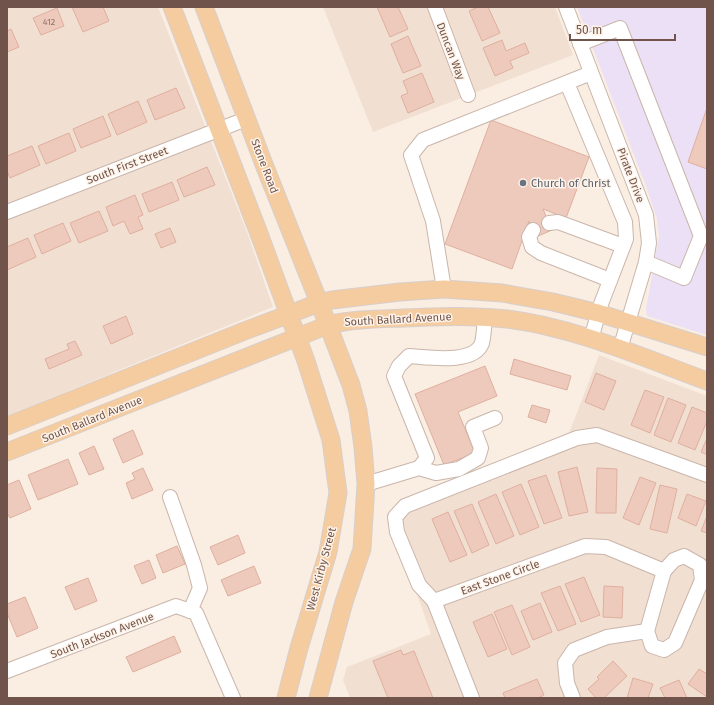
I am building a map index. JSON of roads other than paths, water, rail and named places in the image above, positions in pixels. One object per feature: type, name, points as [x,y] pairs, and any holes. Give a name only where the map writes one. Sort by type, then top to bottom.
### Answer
[{"type":"main road","points":[[172,7],[292,325]]},
{"type":"main road","name":"Stone Road","points":[[204,7],[246,119],[328,325]]},
{"type":"main road","name":"South Ballard Avenue","points":[[7,452],[292,325],[319,302],[400,292],[444,289],[502,293],[553,302],[598,313],[707,347]]},
{"type":"main road","name":"South Ballard Avenue","points":[[7,426],[292,325],[328,325],[364,320],[457,315],[507,319],[552,328],[591,339],[707,381]]},
{"type":"main road","name":"West Kirby Street","points":[[286,698],[299,648],[328,552],[338,493],[331,440],[306,361],[292,325]]},
{"type":"main road","points":[[318,698],[344,602],[362,549],[366,484],[358,411],[351,385],[328,325]]},
{"type":"street","name":"Duncan Way","points":[[434,7],[468,95]]},
{"type":"street","name":"Pirate Drive","points":[[566,7],[646,215],[648,243],[646,262],[620,349]]},
{"type":"street","points":[[580,44],[620,28],[701,236],[684,278],[646,262]]},
{"type":"street","points":[[444,289],[433,221],[411,155],[423,140],[591,73]]},
{"type":"street","points":[[567,83],[625,222],[626,239],[598,313],[591,339]]},
{"type":"street","name":"South First Street","points":[[7,212],[246,119]]},
{"type":"street","points":[[549,223],[558,222],[623,246]]},
{"type":"street","points":[[533,230],[530,237],[532,247],[541,253],[610,280]]},
{"type":"street","points":[[419,468],[427,458],[394,376],[399,366],[409,356],[459,358],[471,355],[481,344],[485,318]]},
{"type":"street","points":[[366,484],[419,468],[436,473],[459,469],[478,458],[481,448],[474,427],[495,418]]},
{"type":"street","points":[[472,698],[434,601],[419,584],[397,532],[395,517],[405,506],[577,438],[598,434],[707,476]]},
{"type":"street","points":[[170,497],[194,565],[200,588],[193,612],[233,698]]},
{"type":"street","name":"East Stone Circle","points":[[434,601],[585,546],[606,547],[664,571]]},
{"type":"street","points":[[684,556],[700,565],[702,580],[675,643],[664,650],[652,646],[646,632],[664,571],[674,560],[684,556]]},
{"type":"street","name":"South Jackson Avenue","points":[[7,671],[176,606],[193,612]]},
{"type":"street","points":[[573,698],[567,683],[565,663],[574,650],[607,637],[646,632]]},
{"type":"place","name":"Church of Christ","points":[[523,183]]}]
